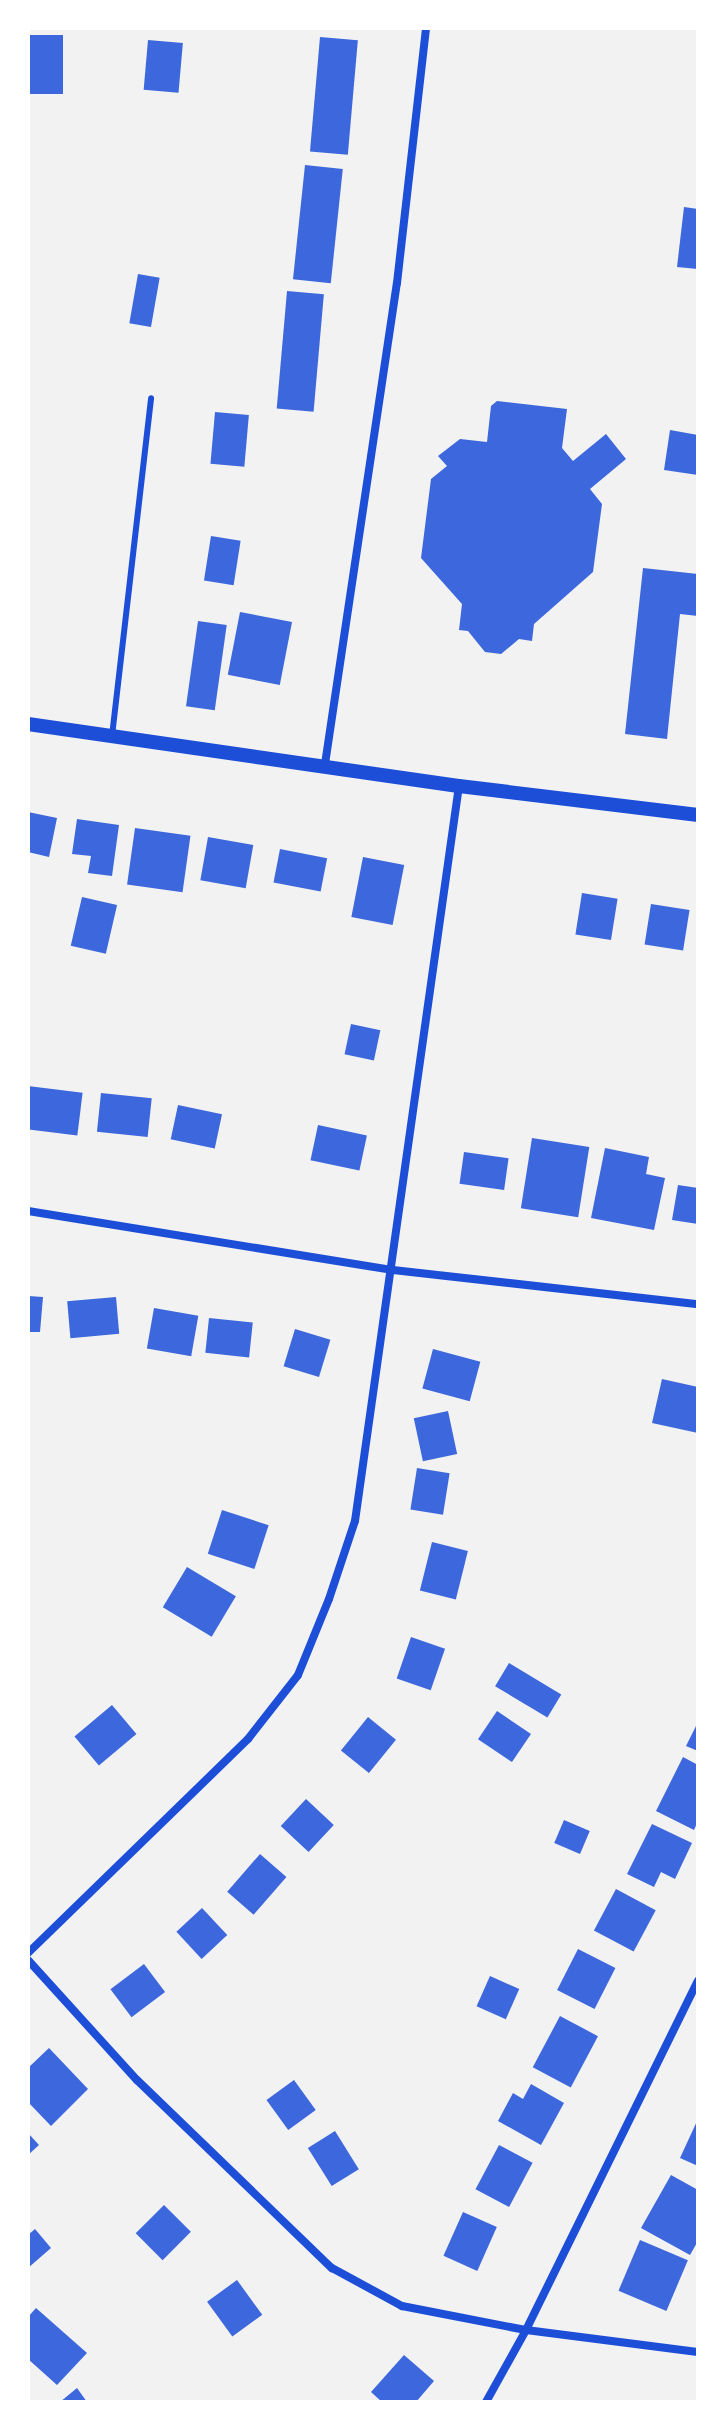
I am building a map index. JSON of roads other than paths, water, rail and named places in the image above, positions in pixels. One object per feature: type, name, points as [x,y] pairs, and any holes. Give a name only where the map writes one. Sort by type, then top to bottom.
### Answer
[{"type":"street","points":[[325,764],[397,283],[426,28]]},
{"type":"street","points":[[28,724],[325,764],[459,786],[698,815]]},
{"type":"street","points":[[28,1953],[248,1739],[298,1675],[329,1599],[355,1521],[393,1270],[459,786]]},
{"type":"street","points":[[28,1211],[393,1270],[698,1304]]},
{"type":"street","points":[[28,1960],[137,2080],[332,2268],[402,2306],[526,2330],[698,2352]]},
{"type":"street","points":[[486,2402],[526,2330],[698,1981]]},
{"type":"lane","points":[[112,736],[151,398]]}]
